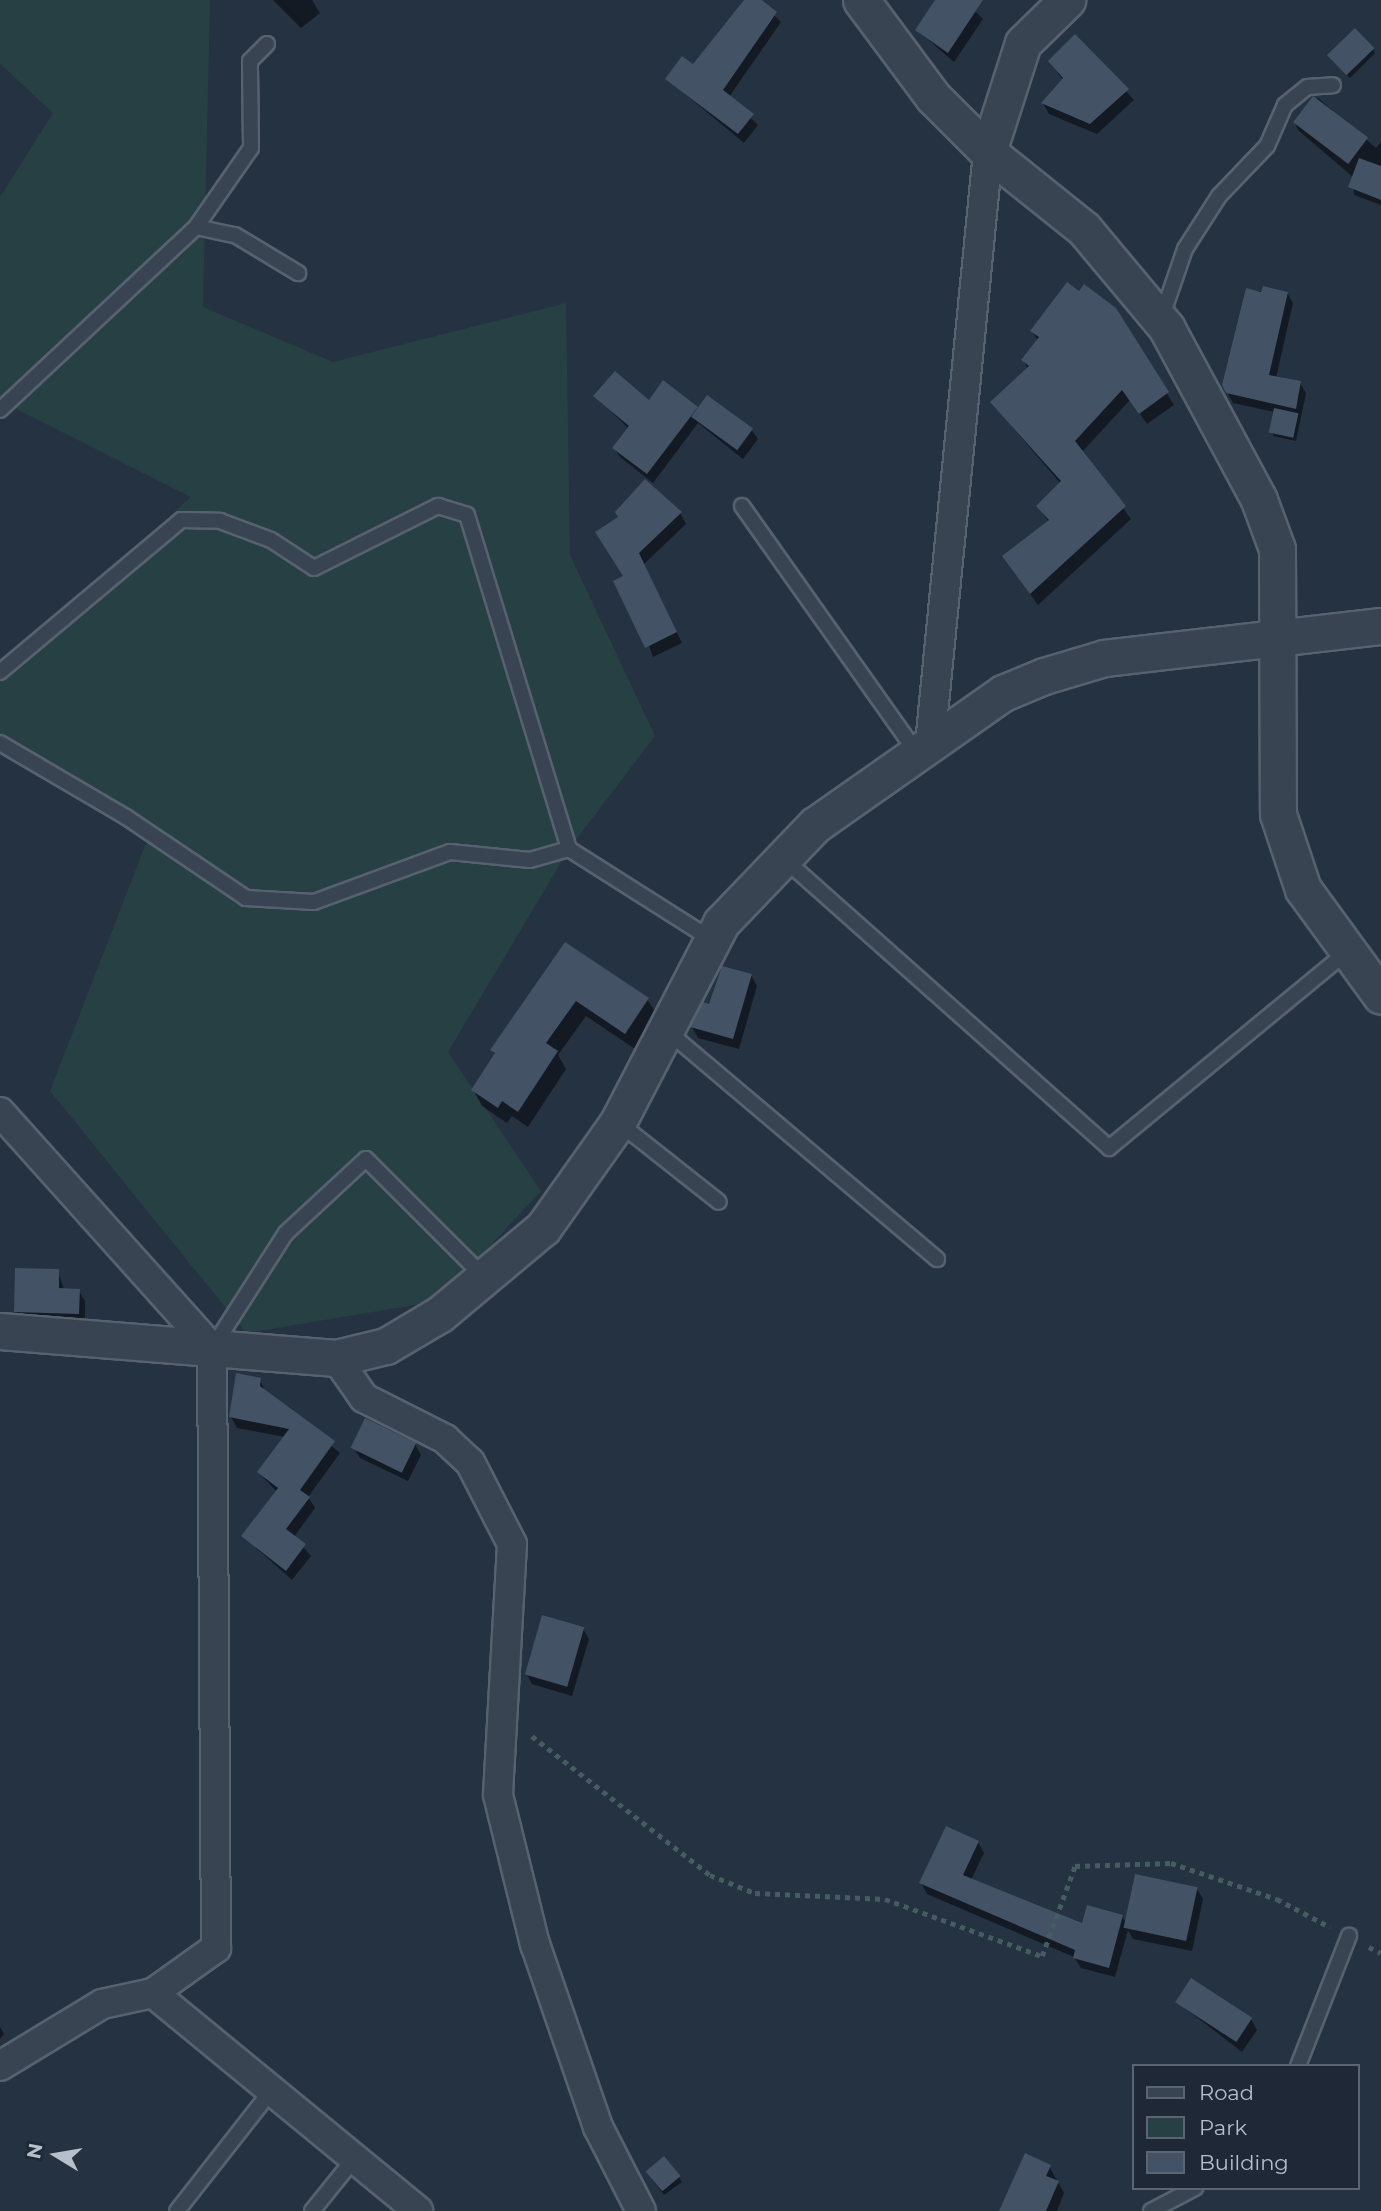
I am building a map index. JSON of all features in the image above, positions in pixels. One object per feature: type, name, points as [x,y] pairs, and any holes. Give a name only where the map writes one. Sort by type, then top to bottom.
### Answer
[{"type":"street","points":[[861,0],[933,97],[988,152],[1084,229],[1161,321],[1259,500],[1277,549],[1282,641],[1278,814],[1303,889],[1381,996]]},
{"type":"street","points":[[923,749],[988,152],[1023,43],[1067,0]]},
{"type":"street","points":[[0,1331],[336,1358],[386,1346],[486,1279],[543,1228],[618,1122],[712,940],[780,856],[923,749],[1003,693],[1104,658],[1282,641],[1381,626]]},
{"type":"street","points":[[0,1112],[212,1348],[216,1948],[153,1993],[102,2004],[0,2066]]},
{"type":"street","points":[[336,1358],[364,1398],[445,1439],[490,1490],[512,1544],[498,1795],[535,1944],[598,2127],[641,2211]]},
{"type":"street","points":[[153,1993],[418,2211]]},
{"type":"lane","points":[[0,410],[196,227],[251,148],[250,61],[267,44]]},
{"type":"lane","points":[[1161,321],[1185,249],[1219,196],[1267,146],[1285,105],[1307,87],[1333,85]]},
{"type":"lane","points":[[196,227],[235,235],[298,274]]},
{"type":"lane","points":[[0,672],[181,520],[220,521],[271,540],[314,568],[438,506],[467,515],[569,849],[712,940]]},
{"type":"lane","points":[[742,506],[923,749]]},
{"type":"lane","points":[[0,743],[127,817],[246,898],[314,902],[450,852],[530,860],[569,849]]},
{"type":"lane","points":[[780,856],[1109,1148],[1348,952]]},
{"type":"lane","points":[[666,1030],[937,1259]]},
{"type":"lane","points":[[618,1122],[719,1202]]},
{"type":"lane","points":[[212,1348],[286,1233],[366,1159],[486,1279]]},
{"type":"lane","points":[[1299,2064],[1349,1937]]},
{"type":"lane","points":[[177,2211],[271,2091]]},
{"type":"lane","points":[[312,2211],[354,2159]]},
{"type":"lane","points":[[1151,2211],[1191,2190]]},
{"type":"path","points":[[504,1713],[710,1875],[755,1893],[885,1899],[1042,1956],[1075,1866],[1171,1863],[1277,1899],[1381,1953]]},
{"type":"green space","points":[[0,0],[210,0],[203,307],[333,362],[566,303],[570,555],[655,736],[569,849],[448,1052],[541,1191],[439,1301],[246,1333],[50,1091],[150,833],[0,744],[0,669],[191,497],[0,401],[0,197],[53,113],[0,64]]},
{"type":"building","points":[[744,0],[762,0],[777,12],[723,90],[754,114],[738,134],[665,79],[682,56],[693,64]]},
{"type":"building","points":[[935,0],[983,0],[948,53],[915,30]]},
{"type":"building","points":[[1355,28],[1374,48],[1346,75],[1327,55]]},
{"type":"building","points":[[1075,34],[1129,89],[1090,124],[1041,103],[1063,78],[1048,61]]},
{"type":"building","points":[[1313,96],[1368,138],[1348,164],[1293,122]]},
{"type":"building","points":[[1359,158],[1381,166],[1381,200],[1348,187]]},
{"type":"building","points":[[1067,282],[1079,291],[1084,284],[1116,308],[1169,392],[1139,414],[1122,390],[1075,441],[1126,506],[1030,594],[1002,556],[1049,520],[1036,506],[1061,481],[990,402],[1029,366],[1021,360],[1039,337],[1030,331]]},
{"type":"building","points":[[1263,286],[1288,292],[1269,375],[1301,381],[1296,409],[1226,393],[1222,385],[1246,288],[1261,292]]},
{"type":"building","points":[[615,371],[649,400],[663,380],[698,407],[647,474],[612,448],[629,426],[593,396]]},
{"type":"building","points":[[707,395],[753,429],[737,450],[691,417]]},
{"type":"building","points":[[1274,408],[1298,413],[1293,438],[1269,432]]},
{"type":"building","points":[[645,479],[682,512],[639,553],[677,632],[645,648],[613,581],[623,576],[595,532],[618,517],[615,512]]},
{"type":"building","points":[[565,942],[649,998],[625,1034],[576,1001],[546,1043],[558,1051],[518,1112],[502,1101],[498,1108],[471,1090],[495,1053],[490,1050]]},
{"type":"building","points":[[722,966],[752,974],[733,1039],[690,1027],[703,1002],[709,1004]]},
{"type":"building","points":[[15,1268],[59,1269],[59,1288],[80,1289],[79,1314],[14,1312]]},
{"type":"building","points":[[236,1373],[261,1378],[260,1386],[335,1441],[300,1490],[310,1497],[286,1529],[306,1544],[286,1571],[241,1536],[278,1488],[257,1472],[289,1429],[229,1417]]},
{"type":"building","points":[[365,1418],[416,1443],[402,1473],[351,1448]]},
{"type":"building","points":[[542,1615],[584,1627],[567,1687],[525,1675]]},
{"type":"building","points":[[946,1826],[979,1841],[963,1875],[1082,1923],[1087,1905],[1123,1915],[1109,1968],[1073,1958],[1075,1950],[919,1883]]},
{"type":"building","points":[[1135,1874],[1198,1887],[1186,1941],[1124,1928]]},
{"type":"building","points":[[1191,1978],[1252,2018],[1236,2042],[1175,2002]]},
{"type":"building","points":[[1025,2153],[1051,2165],[1046,2176],[1059,2181],[1046,2211],[999,2211]]},
{"type":"building","points":[[664,2156],[681,2176],[662,2191],[646,2171]]}]
